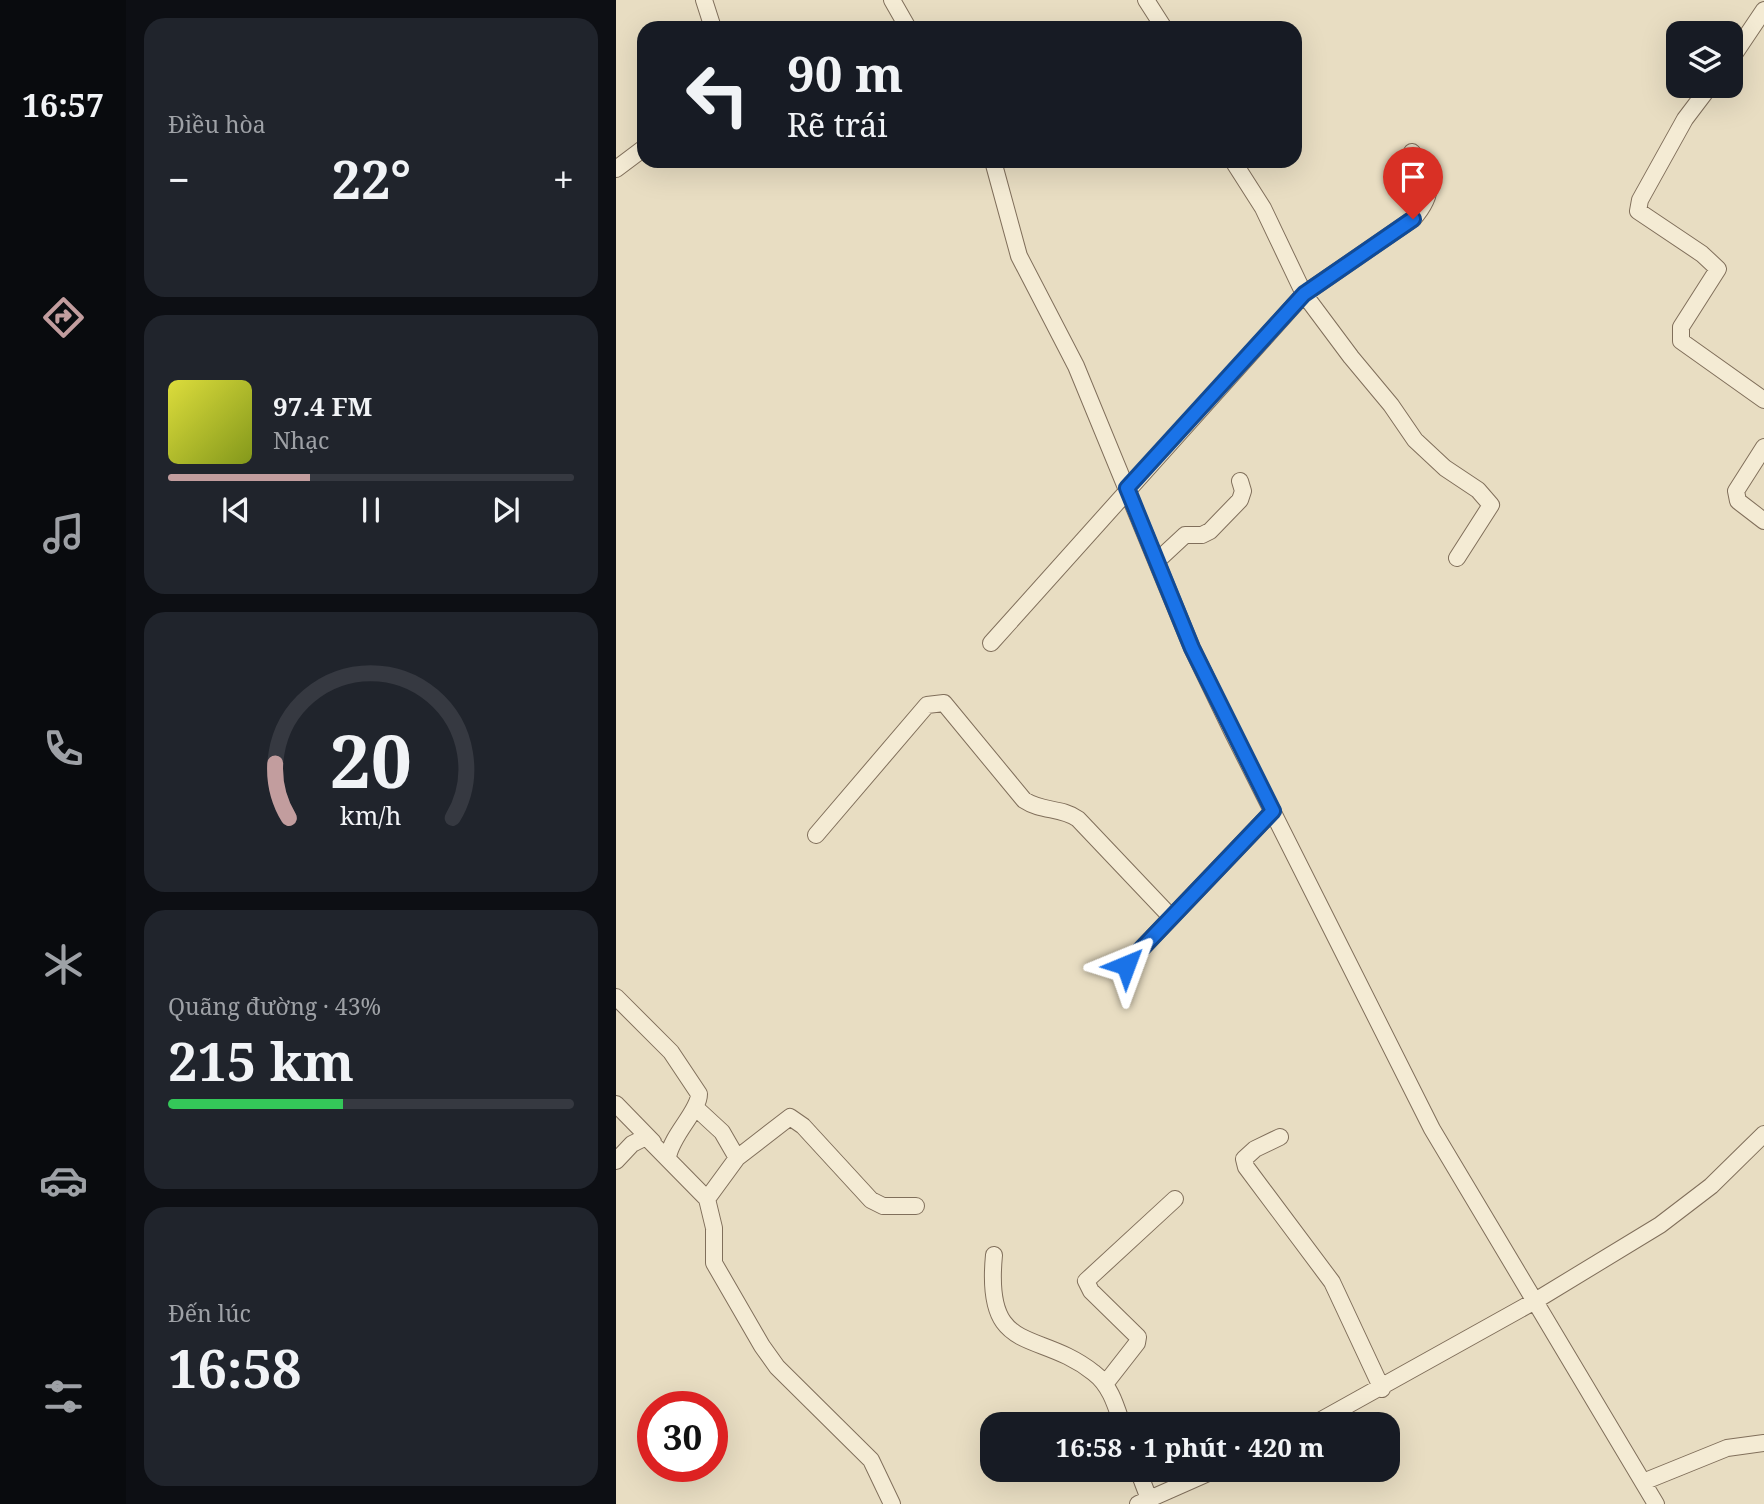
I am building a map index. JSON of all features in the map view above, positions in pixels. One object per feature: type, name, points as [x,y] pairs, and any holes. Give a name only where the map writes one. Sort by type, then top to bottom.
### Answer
[{"type":"street","points":[[704,0],[711,21]]},
{"type":"street","points":[[892,0],[904,21]]},
{"type":"street","points":[[1146,0],[1160,21]]},
{"type":"street","points":[[1743,41],[1764,10]]},
{"type":"street","points":[[1701,98],[1685,119],[1640,200],[1638,211],[1702,254],[1718,269],[1681,327],[1681,341],[1764,400]]},
{"type":"street","points":[[991,643],[1127,488],[1304,294],[1413,219],[1424,207],[1430,191],[1426,166],[1412,152]]},
{"type":"street","points":[[616,169],[637,153]]},
{"type":"street","points":[[995,168],[1019,256],[1076,366],[1192,648],[1432,1129],[1656,1504]]},
{"type":"street","points":[[1237,168],[1263,208],[1304,294],[1415,440],[1445,468],[1478,490],[1491,505],[1457,558]]},
{"type":"street","points":[[1764,447],[1736,491],[1738,501],[1764,521]]},
{"type":"street","points":[[1157,561],[1185,535],[1202,535],[1210,531],[1240,500],[1243,491],[1240,481]]},
{"type":"street","points":[[816,835],[928,705],[937,701],[944,703],[1024,800],[1042,809],[1065,811],[1078,818],[1171,917]]},
{"type":"street","points":[[1126,965],[1273,811]]},
{"type":"street","points":[[616,997],[671,1052],[695,1083],[699,1094],[696,1108],[679,1128],[667,1157]]},
{"type":"street","points":[[616,1104],[667,1157],[672,1166],[707,1199],[714,1228],[713,1263],[747,1323],[777,1367],[871,1460],[892,1504]]},
{"type":"street","points":[[696,1108],[722,1132],[737,1158]]},
{"type":"street","points":[[707,1199],[737,1158],[790,1117],[803,1126],[871,1200],[883,1206],[916,1206]]},
{"type":"street","points":[[1337,1412],[1535,1301],[1660,1225],[1711,1186],[1764,1134]]},
{"type":"street","points":[[1280,1137],[1244,1159],[1246,1167],[1332,1282],[1382,1389]]},
{"type":"street","points":[[616,1161],[638,1140],[644,1138],[653,1142]]},
{"type":"street","points":[[1105,1384],[1137,1343],[1138,1337],[1091,1291],[1086,1281],[1175,1199]]},
{"type":"street","points":[[994,1255],[994,1298],[1006,1327],[1031,1342],[1080,1364],[1105,1384],[1117,1412]]},
{"type":"street","points":[[1643,1482],[1727,1448],[1764,1443]]},
{"type":"street","points":[[1140,1482],[1143,1502],[1188,1482]]},
{"type":"route","points":[[1126,965],[1273,811],[1192,648],[1127,488],[1304,294],[1413,219]]}]
